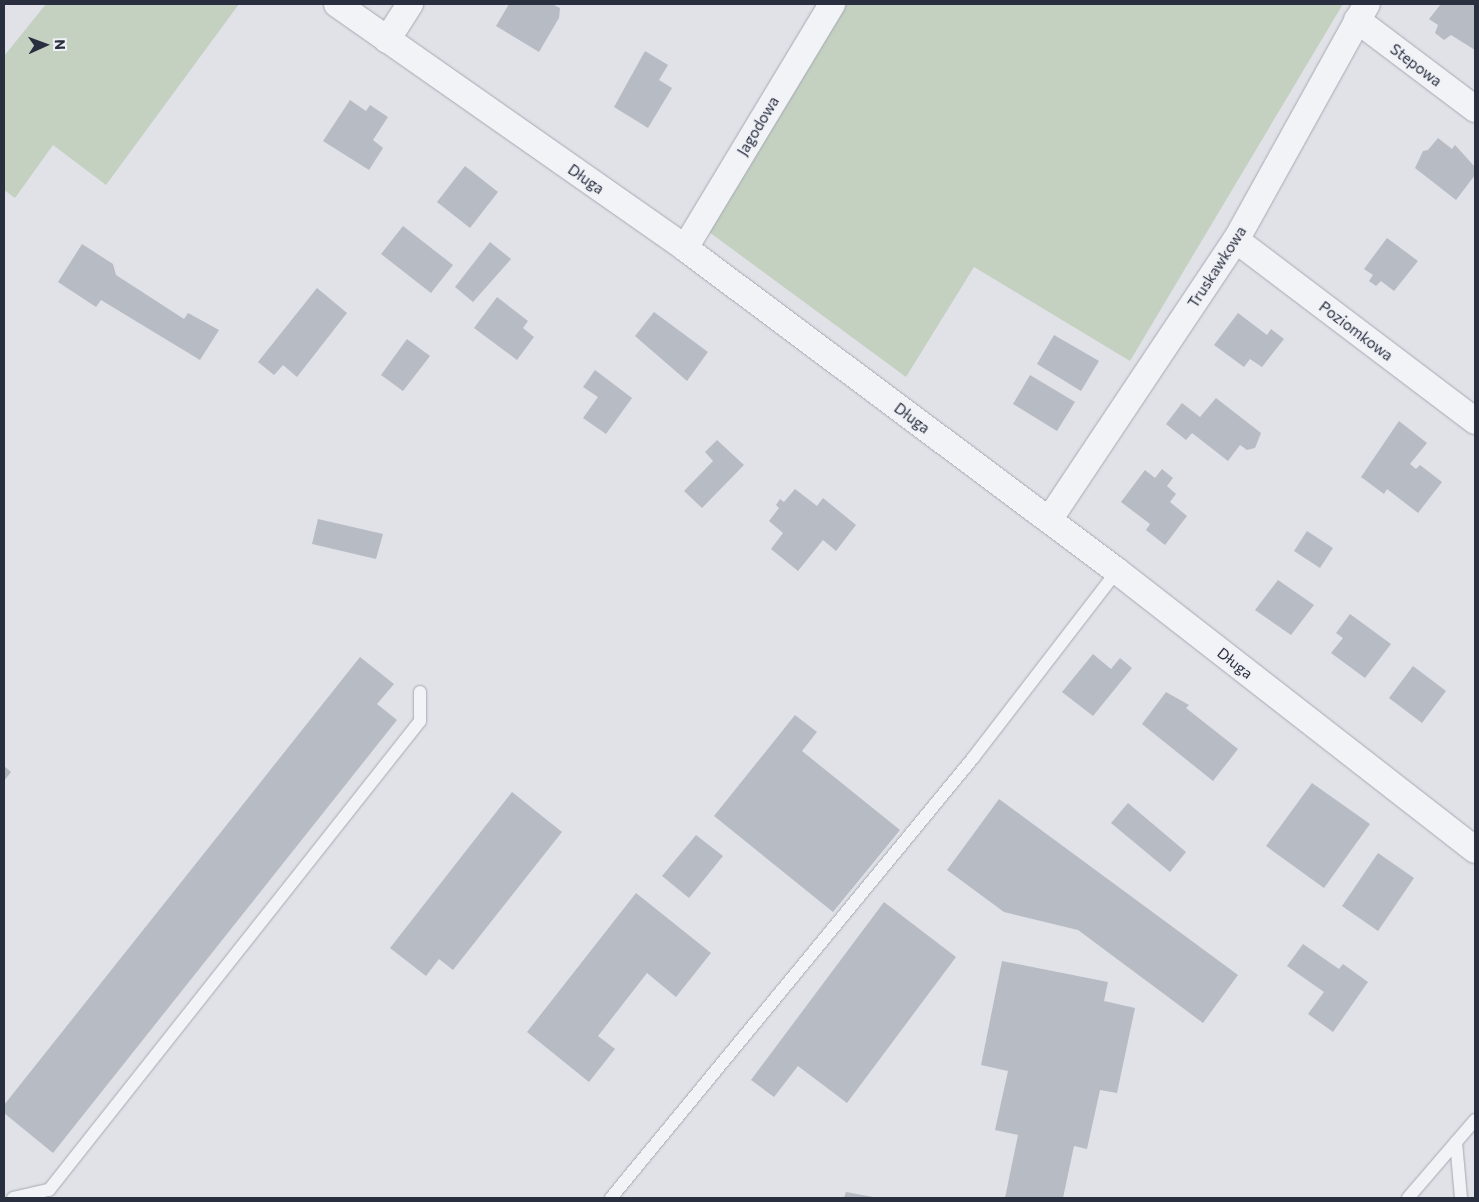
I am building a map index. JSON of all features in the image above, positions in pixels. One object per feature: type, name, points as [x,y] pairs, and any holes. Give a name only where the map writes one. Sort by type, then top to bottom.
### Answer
[{"type":"street","name":"Długa","points":[[337,4],[685,248],[1118,571],[1475,850]]},
{"type":"street","points":[[387,40],[410,4]]},
{"type":"street","name":"Jagodowa","points":[[685,248],[832,4]]},
{"type":"street","name":"Stepowa","points":[[1362,12],[1475,109]]},
{"type":"street","name":"Truskawkowa","points":[[1049,520],[1236,240],[1362,12]]},
{"type":"street","name":"Poziomkowa","points":[[1236,240],[1475,421]]},
{"type":"lane","points":[[611,1198],[973,758],[1118,571]]},
{"type":"lane","points":[[13,1198],[49,1190],[420,721],[420,692]]},
{"type":"lane","points":[[1408,1198],[1475,1120]]},
{"type":"lane","points":[[1456,1142],[1461,1198]]},
{"type":"green space","points":[[46,4],[239,4],[106,185],[53,145],[15,198],[4,190],[4,56]]},
{"type":"green space","points":[[846,4],[1343,4],[1130,361],[974,267],[906,377],[709,232]]},
{"type":"building","points":[[509,4],[552,4],[560,8],[559,18],[539,52],[496,26]]},
{"type":"building","points":[[1441,4],[1475,4],[1475,50],[1451,35],[1444,40],[1435,33],[1438,25],[1429,19]]},
{"type":"building","points":[[645,51],[668,65],[659,80],[672,88],[648,128],[614,107]]},
{"type":"building","points":[[350,100],[366,111],[370,105],[388,117],[373,140],[383,148],[369,170],[323,141]]},
{"type":"building","points":[[1438,138],[1452,149],[1455,145],[1475,167],[1475,175],[1456,200],[1415,168],[1423,151],[1428,150]]},
{"type":"building","points":[[465,166],[498,192],[470,228],[437,202]]},
{"type":"building","points":[[403,226],[453,265],[431,293],[381,254]]},
{"type":"building","points":[[1387,238],[1418,261],[1394,291],[1381,281],[1376,286],[1369,281],[1373,275],[1364,269]]},
{"type":"building","points":[[490,242],[511,259],[473,302],[455,287]]},
{"type":"building","points":[[82,244],[113,264],[116,275],[184,319],[188,313],[219,330],[200,360],[101,300],[96,307],[58,282]]},
{"type":"building","points":[[317,288],[347,313],[297,377],[283,365],[274,375],[258,362]]},
{"type":"building","points":[[497,297],[528,321],[523,328],[534,337],[517,360],[474,328]]},
{"type":"building","points":[[654,312],[708,352],[687,381],[635,336]]},
{"type":"building","points":[[1238,313],[1267,335],[1271,329],[1284,339],[1262,367],[1250,359],[1244,367],[1214,345]]},
{"type":"building","points":[[1054,335],[1099,361],[1081,391],[1037,364]]},
{"type":"building","points":[[407,339],[430,356],[403,391],[381,375]]},
{"type":"building","points":[[595,370],[632,398],[606,434],[583,418],[598,397],[583,387]]},
{"type":"building","points":[[1030,375],[1075,402],[1057,431],[1013,404]]},
{"type":"building","points":[[1216,398],[1261,433],[1255,448],[1247,450],[1240,445],[1228,461],[1192,433],[1186,440],[1166,424],[1182,403],[1200,417]]},
{"type":"building","points":[[1399,421],[1427,443],[1410,464],[1416,469],[1420,465],[1442,482],[1418,513],[1387,489],[1384,494],[1361,477]]},
{"type":"building","points":[[717,440],[744,465],[702,508],[684,491],[713,461],[705,452]]},
{"type":"building","points":[[1162,469],[1173,478],[1167,486],[1176,494],[1170,502],[1187,516],[1165,545],[1146,530],[1150,524],[1121,502],[1145,470],[1155,478]]},
{"type":"building","points":[[795,489],[817,506],[823,498],[856,525],[836,551],[823,540],[798,571],[771,549],[783,533],[769,521],[779,508],[776,505],[780,499],[784,502]]},
{"type":"building","points":[[318,519],[383,534],[376,559],[312,544]]},
{"type":"building","points":[[1307,531],[1333,548],[1320,568],[1294,551]]},
{"type":"building","points":[[1278,580],[1314,605],[1291,635],[1255,610]]},
{"type":"building","points":[[1350,614],[1391,644],[1365,678],[1331,653],[1343,638],[1336,633]]},
{"type":"building","points":[[1093,654],[1111,669],[1120,658],[1132,668],[1093,716],[1062,692]]},
{"type":"building","points":[[360,657],[394,684],[377,704],[397,720],[53,1153],[4,1113],[4,1105]]},
{"type":"building","points":[[1413,666],[1446,691],[1422,723],[1389,698]]},
{"type":"building","points":[[1166,692],[1189,705],[1186,708],[1238,749],[1213,781],[1142,724]]},
{"type":"building","points":[[795,715],[817,732],[802,751],[900,830],[833,912],[714,816]]},
{"type":"building","points":[[4,766],[11,772],[4,781]]},
{"type":"building","points":[[1312,783],[1370,824],[1324,888],[1266,846]]},
{"type":"building","points":[[512,792],[562,832],[453,970],[439,959],[426,976],[390,948]]},
{"type":"building","points":[[999,799],[1238,975],[1203,1023],[1078,930],[1004,912],[947,870]]},
{"type":"building","points":[[1128,803],[1186,852],[1170,872],[1111,823]]},
{"type":"building","points":[[696,835],[723,856],[689,898],[662,876]]},
{"type":"building","points":[[1378,853],[1414,878],[1378,931],[1342,906]]},
{"type":"building","points":[[636,893],[711,953],[676,997],[647,973],[598,1036],[615,1049],[589,1082],[527,1032]]},
{"type":"building","points":[[884,902],[956,957],[847,1103],[798,1066],[774,1097],[751,1080]]},
{"type":"building","points":[[1303,944],[1339,969],[1343,964],[1368,982],[1333,1032],[1308,1014],[1324,992],[1287,966]]},
{"type":"building","points":[[1002,961],[1108,982],[1104,1001],[1135,1008],[1117,1093],[1100,1090],[1087,1149],[1074,1146],[1063,1198],[1005,1198],[1018,1135],[995,1130],[1008,1071],[981,1065]]},
{"type":"building","points":[[846,1192],[873,1197],[844,1198]]}]
